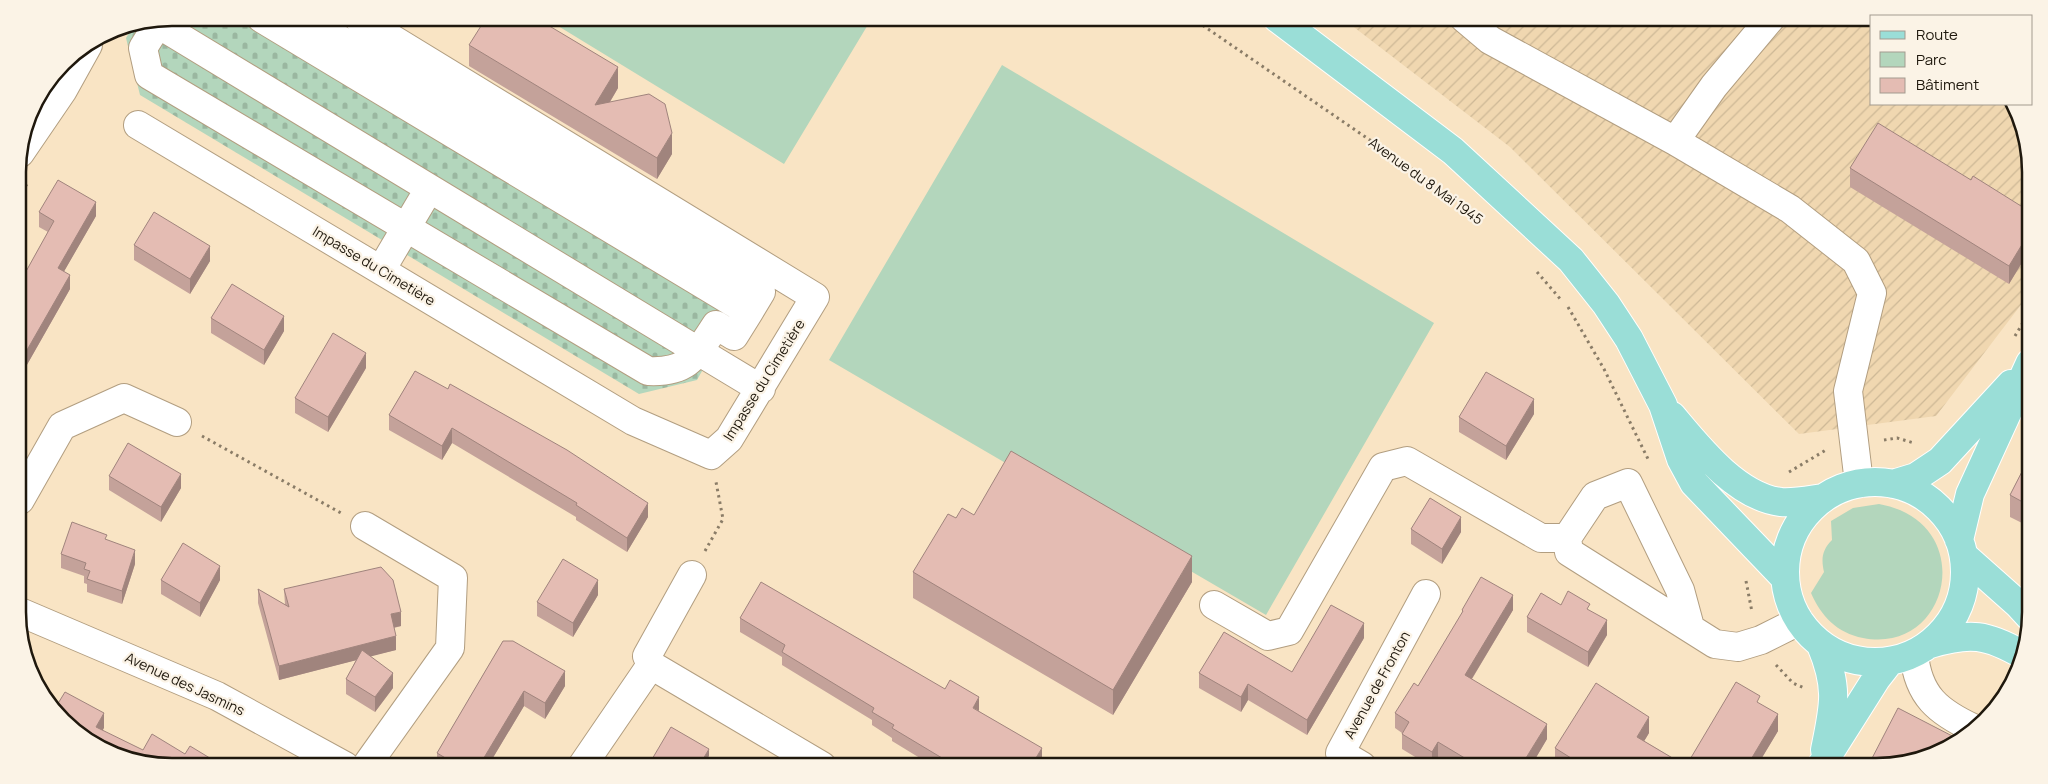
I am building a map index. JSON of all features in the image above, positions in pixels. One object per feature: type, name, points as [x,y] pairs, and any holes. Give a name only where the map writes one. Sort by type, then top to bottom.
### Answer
[{"type":"main road","points":[[1288,26],[1453,151],[1572,260],[1606,304],[1629,340],[1663,405],[1681,459],[1694,483],[1785,578]]},
{"type":"main road","points":[[2016,651],[2001,642],[1974,635],[1955,636],[1911,653],[1872,662],[1854,660],[1837,654],[1821,645],[1799,621],[1787,593],[1785,578],[1786,555],[1793,533],[1806,514],[1823,498],[1840,488],[1859,483],[1893,484],[1916,478],[1940,461],[2022,373]]},
{"type":"main road","points":[[1827,757],[1876,679],[1944,630],[1955,614],[1962,595],[1965,576],[1962,548],[1970,494],[2022,380]]},
{"type":"main road","points":[[1663,405],[1709,458],[1734,480],[1757,494],[1780,502],[1799,502],[1823,498]]},
{"type":"main road","points":[[1893,484],[1914,491],[1933,504],[1948,520],[1962,548],[2022,608]]},
{"type":"main road","points":[[1821,645],[1830,667],[1835,698],[1823,757]]},
{"type":"street","points":[[155,28],[143,48],[149,74],[648,372],[675,370],[698,351],[716,325],[734,336],[761,292],[445,116],[275,26]]},
{"type":"street","points":[[316,26],[445,116]]},
{"type":"street","name":"Impasse du Cimetière","points":[[138,125],[633,421],[711,455],[729,439],[815,297],[371,26]]},
{"type":"street","points":[[1473,26],[1490,40],[1675,141],[1790,209],[1856,261],[1872,293],[1848,390],[1859,483]]},
{"type":"street","points":[[1675,141],[1714,86],[1764,26]]},
{"type":"street","points":[[167,27],[429,189],[761,389]]},
{"type":"street","points":[[31,137],[63,90],[80,60]]},
{"type":"street","points":[[381,270],[429,189]]},
{"type":"street","points":[[26,489],[62,426],[124,398],[178,422]]},
{"type":"street","points":[[1214,605],[1268,636],[1289,631],[1383,467],[1407,461],[1541,538],[1567,538]]},
{"type":"street","points":[[1690,627],[1680,590],[1628,483],[1595,496],[1567,538],[1570,552],[1715,644],[1738,647],[1761,640],[1799,621]]},
{"type":"street","points":[[365,526],[453,578],[450,648],[372,758]]},
{"type":"street","points":[[692,575],[647,656],[651,665],[808,758]]},
{"type":"street","name":"Avenue de Fronton","points":[[1347,757],[1340,753],[1426,594]]},
{"type":"street","name":"Avenue des Jasmins","points":[[26,615],[217,696],[331,758]]},
{"type":"street","points":[[1911,653],[1915,670],[1926,696],[1951,718],[1968,726]]},
{"type":"street","points":[[588,758],[651,665]]},
{"type":"path","name":"Avenue du 8 Mai 1945","points":[[1204,26],[1470,209]]},
{"type":"path","points":[[1534,268],[1567,306],[1604,369],[1637,440],[1650,463]]},
{"type":"path","points":[[178,422],[365,526]]},
{"type":"path","points":[[1876,440],[1897,438],[1909,440],[1921,447]]},
{"type":"path","points":[[1785,475],[1818,453],[1835,446]]},
{"type":"path","points":[[692,575],[723,519],[711,455]]},
{"type":"path","points":[[1745,572],[1748,602],[1753,617]]},
{"type":"path","points":[[1773,661],[1793,683],[1807,690]]},
{"type":"shaded area","points":[[1352,26],[1870,26],[1870,105],[2005,105],[2017,135],[2022,173],[2022,303],[1936,416],[1799,434],[1510,147]]},
{"type":"green space","points":[[173,26],[349,26],[778,284],[738,350],[720,339],[697,380],[639,394],[140,95],[126,38],[129,33],[135,31]]},
{"type":"green space","points":[[558,26],[867,26],[784,164]]},
{"type":"green space","points":[[1002,65],[1434,323],[1266,615],[829,360]]},
{"type":"green space","points":[[1879,504],[1911,516],[1931,535],[1941,559],[1942,584],[1933,608],[1917,627],[1893,638],[1863,638],[1845,632],[1831,622],[1820,609],[1811,593],[1824,572],[1823,555],[1826,547],[1832,540],[1831,521],[1853,508]]},
{"type":"building","points":[[481,26],[549,26],[618,67],[595,105],[649,94],[665,104],[672,133],[657,158],[469,45]]},
{"type":"building","points":[[1878,123],[1971,180],[1973,176],[2022,207],[2022,245],[2009,266],[1850,168]]},
{"type":"building","points":[[58,180],[96,202],[58,268],[70,275],[27,351],[27,270],[54,221],[39,212]]},
{"type":"building","points":[[154,212],[210,246],[190,279],[134,245]]},
{"type":"building","points":[[232,284],[284,316],[264,350],[211,318]]},
{"type":"building","points":[[333,333],[366,353],[328,417],[295,398]]},
{"type":"building","points":[[415,371],[448,389],[450,384],[567,450],[648,503],[627,538],[576,505],[577,503],[452,428],[442,446],[389,415]]},
{"type":"building","points":[[1486,372],[1534,399],[1506,446],[1459,417]]},
{"type":"building","points":[[128,443],[181,474],[161,507],[109,476]]},
{"type":"building","points":[[1011,451],[1192,556],[1113,690],[913,572],[948,514],[956,518],[962,508],[974,515]]},
{"type":"building","points":[[2022,472],[2022,502],[2010,495]]},
{"type":"building","points":[[1430,498],[1461,517],[1442,549],[1411,529]]},
{"type":"building","points":[[72,522],[107,535],[105,539],[135,550],[122,591],[87,579],[90,571],[84,569],[86,563],[61,554]]},
{"type":"building","points":[[183,543],[220,566],[200,603],[161,580]]},
{"type":"building","points":[[563,559],[598,580],[573,623],[537,602]]},
{"type":"building","points":[[381,567],[393,580],[401,612],[391,614],[396,636],[279,666],[258,589],[289,607],[284,589]]},
{"type":"building","points":[[1481,577],[1513,595],[1465,675],[1547,724],[1526,757],[1463,757],[1438,742],[1432,752],[1402,734],[1409,722],[1395,713],[1414,683],[1418,686]]},
{"type":"building","points":[[761,582],[945,689],[950,680],[979,697],[973,708],[1042,748],[1036,757],[941,758],[892,728],[894,725],[872,712],[874,708],[782,652],[785,645],[740,618]]},
{"type":"building","points":[[1568,591],[1590,604],[1587,609],[1607,620],[1588,652],[1527,617],[1541,593],[1561,605]]},
{"type":"building","points":[[1331,605],[1364,623],[1307,720],[1248,684],[1241,697],[1199,673],[1224,632],[1292,672]]},
{"type":"building","points":[[503,641],[513,641],[565,671],[545,703],[524,691],[484,758],[445,758],[437,753]]},
{"type":"building","points":[[362,650],[393,673],[375,697],[346,679]]},
{"type":"building","points":[[1736,682],[1760,696],[1757,702],[1778,714],[1752,757],[1691,757]]},
{"type":"building","points":[[1596,683],[1649,717],[1637,737],[1671,757],[1570,757],[1555,748]]},
{"type":"building","points":[[65,692],[104,713],[96,727],[143,750],[152,734],[185,754],[190,746],[210,758],[173,758],[126,750],[108,743],[91,733],[76,721],[59,702]]},
{"type":"building","points":[[1898,708],[1952,736],[1931,747],[1904,755],[1873,757]]},
{"type":"building","points":[[671,727],[709,749],[704,758],[653,758]]}]
